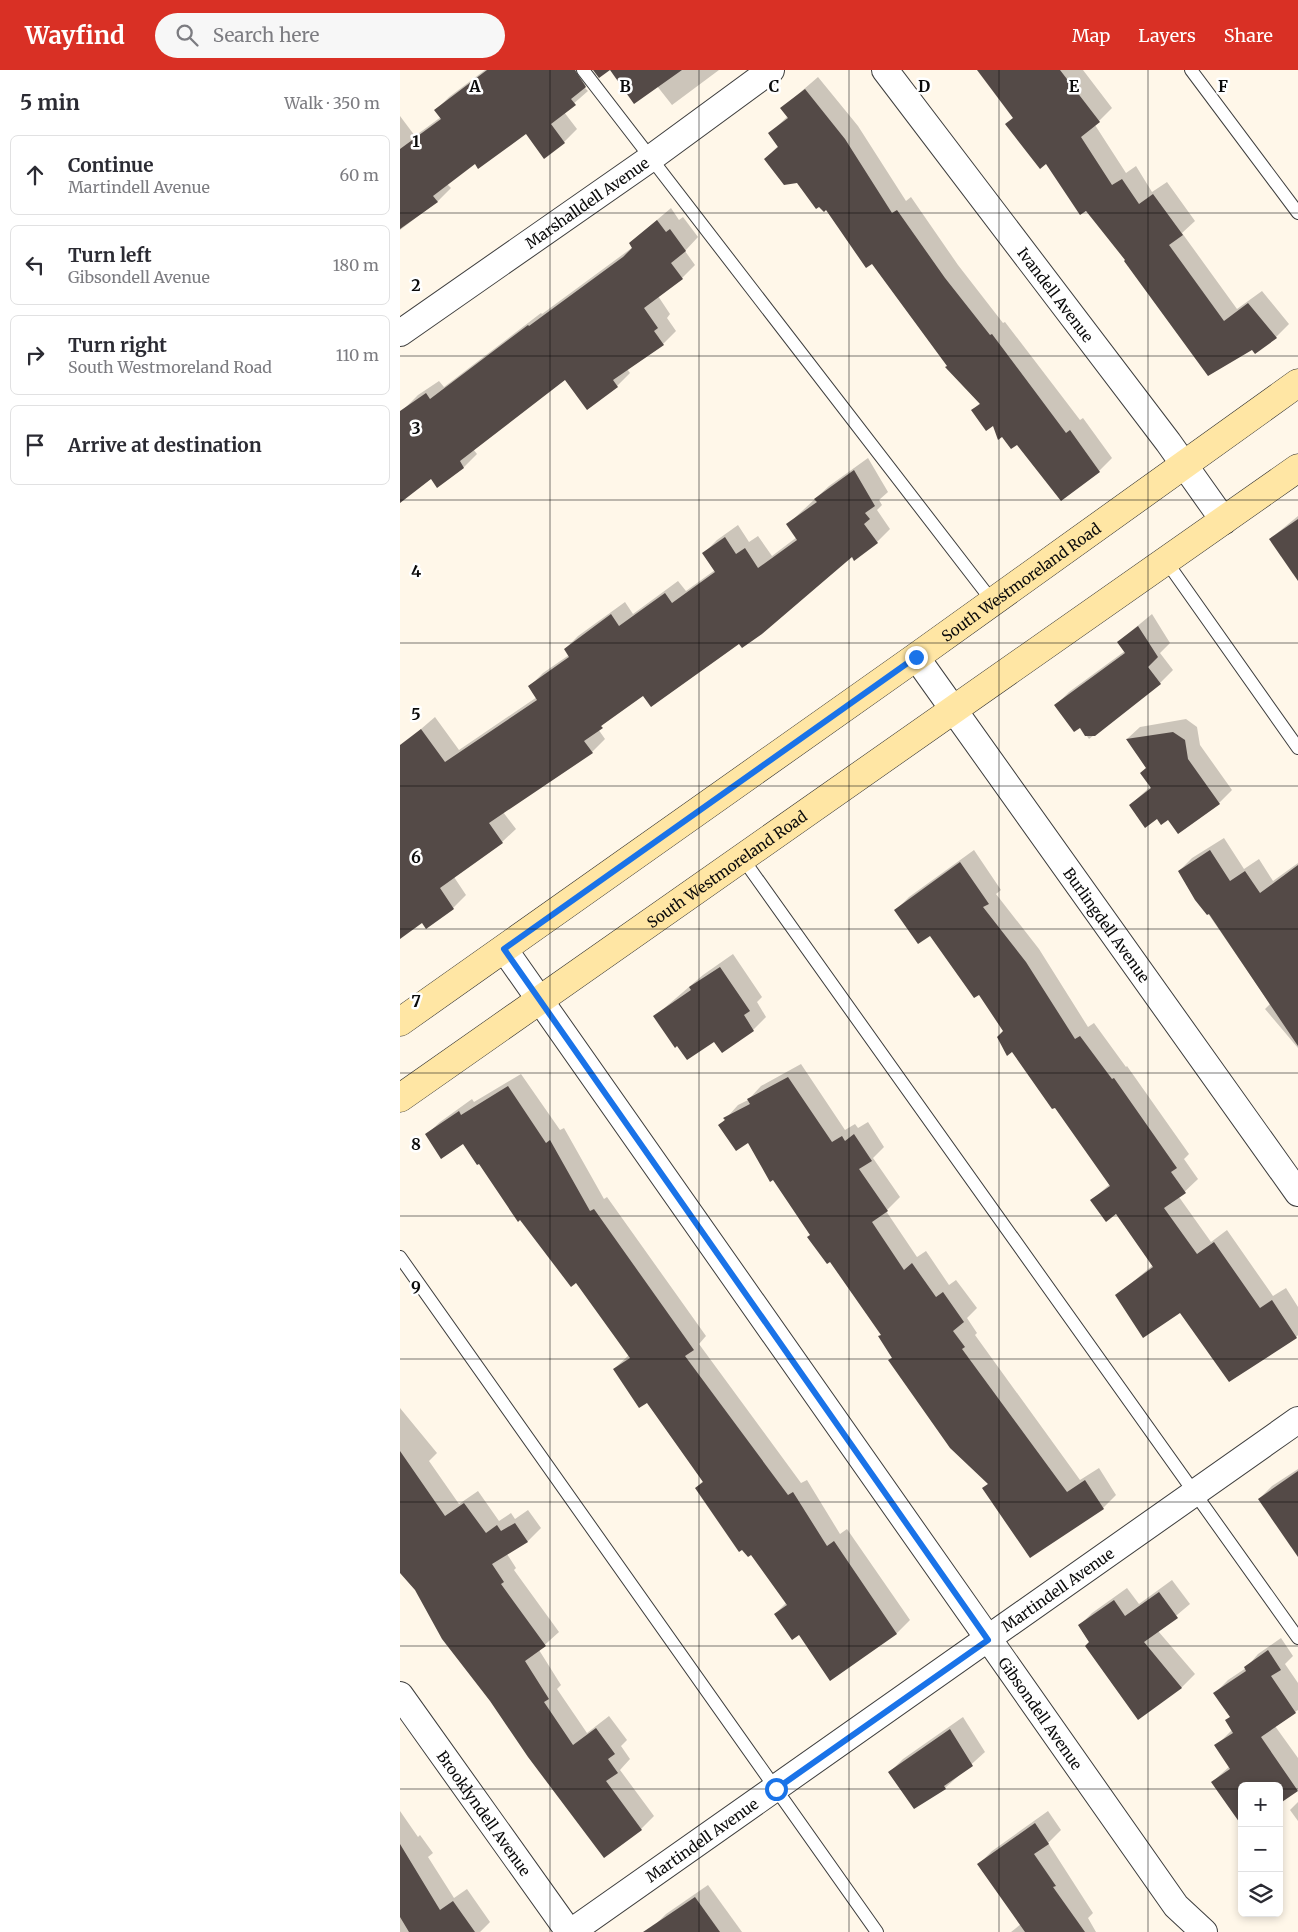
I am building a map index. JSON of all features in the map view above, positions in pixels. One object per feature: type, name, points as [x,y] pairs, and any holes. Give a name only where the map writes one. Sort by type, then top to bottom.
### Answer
[{"type":"main road","name":"South Westmoreland Road","points":[[400,1022],[916,657],[1298,383]]},
{"type":"main road","name":"South Westmoreland Road","points":[[400,1098],[1298,468]]},
{"type":"street","name":"Marshalldell Avenue","points":[[400,333],[651,158],[771,70]]},
{"type":"street","name":"Ivandell Avenue","points":[[885,70],[1184,464],[1224,521]]},
{"type":"street","name":"Burlingdell Avenue","points":[[916,657],[1298,1193]]},
{"type":"street","name":"Gibsondell Avenue","points":[[504,949],[1176,1906],[1204,1932]]},
{"type":"street","name":"Martindell Avenue","points":[[570,1932],[988,1640],[1298,1420]]},
{"type":"street","name":"Brooklyndell Avenue","points":[[400,1695],[570,1932]]},
{"type":"lane","points":[[583,70],[993,602]]},
{"type":"lane","points":[[1191,70],[1298,213]]},
{"type":"lane","points":[[1166,561],[1298,748]]},
{"type":"lane","points":[[743,859],[1194,1495],[1298,1638]]},
{"type":"lane","points":[[400,1257],[877,1932]]},
{"type":"building","points":[[487,70],[575,70],[586,87],[571,99],[576,105],[551,124],[565,143],[544,159],[526,134],[478,169],[475,164],[433,196],[438,202],[400,229],[400,149],[441,119],[434,110]]},
{"type":"building","points":[[593,70],[610,70],[599,78]]},
{"type":"building","points":[[610,70],[682,70],[634,104]]},
{"type":"building","points":[[977,70],[1060,70],[1100,122],[1081,137],[1112,185],[1122,179],[1139,204],[1153,194],[1183,235],[1169,245],[1224,321],[1248,303],[1277,338],[1255,354],[1252,350],[1208,376],[1125,260],[1086,211],[1080,215],[1046,164],[1040,169],[1005,124],[1013,118]]},
{"type":"building","points":[[805,89],[845,139],[892,213],[897,210],[945,278],[990,335],[992,334],[1066,433],[1070,430],[1100,472],[1061,501],[1017,445],[1011,449],[1002,437],[998,440],[993,426],[986,431],[971,410],[980,404],[945,367],[947,366],[872,264],[866,268],[826,210],[824,212],[819,207],[816,209],[797,183],[784,185],[764,159],[778,147],[768,133],[788,118],[780,108]]},
{"type":"building","points":[[657,220],[666,232],[670,229],[686,251],[671,263],[683,279],[644,308],[658,328],[654,331],[664,345],[613,380],[618,387],[587,410],[565,380],[460,461],[464,468],[437,488],[431,479],[400,503],[400,411],[426,393],[430,399],[528,325],[623,257],[632,248],[629,243]]},
{"type":"building","points":[[854,470],[875,506],[865,513],[870,519],[864,524],[878,543],[854,561],[852,557],[762,634],[742,648],[739,644],[651,707],[643,696],[601,726],[603,728],[584,741],[593,753],[489,823],[503,843],[440,888],[454,909],[426,929],[422,923],[400,939],[400,745],[421,729],[445,762],[537,700],[528,686],[569,657],[564,649],[611,614],[619,626],[665,593],[672,603],[715,572],[702,553],[725,537],[736,554],[745,548],[758,568],[797,540],[786,524],[817,502],[814,499]]},
{"type":"building","points":[[1298,519],[1298,581],[1269,539]]},
{"type":"building","points":[[1138,626],[1158,657],[1148,667],[1161,684],[1095,736],[1085,736],[1080,728],[1074,732],[1054,705],[1125,653],[1117,642]]},
{"type":"building","points":[[1173,732],[1185,740],[1188,759],[1220,804],[1178,834],[1168,820],[1161,825],[1157,819],[1145,828],[1129,805],[1151,788],[1140,773],[1146,768],[1126,739]]},
{"type":"building","points":[[1210,850],[1230,881],[1245,871],[1260,893],[1298,865],[1298,1046],[1209,914],[1207,915],[1195,900],[1178,871]]},
{"type":"building","points":[[960,862],[989,904],[983,907],[1026,962],[1075,1039],[1080,1036],[1112,1079],[1114,1078],[1177,1168],[1171,1172],[1186,1193],[1164,1208],[1197,1254],[1214,1242],[1260,1308],[1272,1300],[1297,1338],[1229,1382],[1180,1313],[1143,1338],[1115,1295],[1153,1267],[1116,1214],[1106,1222],[1090,1200],[1110,1186],[1055,1108],[1052,1109],[1012,1052],[1007,1056],[997,1037],[1003,1031],[979,995],[974,998],[930,936],[918,944],[894,910]]},
{"type":"building","points":[[720,967],[750,1011],[744,1015],[754,1031],[722,1053],[714,1042],[687,1060],[677,1046],[675,1048],[653,1016],[691,990],[689,987]]},
{"type":"building","points":[[788,1077],[832,1142],[842,1136],[845,1141],[854,1134],[872,1161],[859,1169],[888,1211],[872,1222],[904,1270],[912,1263],[936,1297],[943,1292],[964,1322],[953,1331],[965,1347],[962,1349],[1067,1492],[1085,1480],[1104,1509],[1030,1558],[982,1488],[988,1484],[950,1448],[888,1360],[892,1358],[878,1336],[881,1335],[830,1262],[827,1264],[807,1237],[810,1235],[773,1180],[770,1182],[748,1143],[736,1151],[718,1125],[725,1120],[723,1118],[750,1104],[747,1099]]},
{"type":"building","points":[[508,1086],[546,1143],[550,1140],[590,1211],[594,1209],[694,1350],[685,1356],[788,1495],[793,1492],[827,1546],[834,1541],[897,1634],[830,1681],[799,1635],[792,1640],[774,1614],[787,1605],[751,1555],[748,1557],[742,1550],[739,1552],[695,1488],[703,1482],[647,1403],[639,1408],[613,1369],[630,1358],[576,1283],[571,1287],[520,1220],[518,1222],[479,1164],[477,1165],[463,1144],[441,1159],[425,1134],[459,1111],[461,1115]]},
{"type":"building","points":[[400,1451],[445,1516],[464,1503],[486,1533],[497,1525],[501,1531],[515,1523],[528,1542],[492,1564],[504,1582],[501,1584],[546,1646],[525,1661],[549,1699],[544,1702],[573,1745],[596,1728],[615,1754],[608,1759],[618,1773],[606,1781],[642,1830],[604,1858],[528,1757],[490,1701],[442,1639],[415,1590],[400,1573]]},
{"type":"building","points":[[1298,1471],[1298,1557],[1258,1499]]},
{"type":"building","points":[[1159,1592],[1178,1618],[1144,1642],[1182,1688],[1138,1720],[1085,1646],[1089,1642],[1078,1625],[1114,1600],[1125,1616]]},
{"type":"building","points":[[1268,1650],[1281,1670],[1271,1676],[1296,1713],[1261,1737],[1298,1791],[1283,1801],[1283,1782],[1238,1782],[1238,1820],[1211,1782],[1230,1769],[1214,1745],[1233,1733],[1225,1720],[1230,1717],[1213,1693],[1246,1671],[1244,1667]]},
{"type":"building","points":[[950,1729],[973,1766],[944,1786],[946,1789],[914,1809],[888,1772]]},
{"type":"building","points":[[1035,1823],[1049,1844],[1034,1854],[1056,1886],[1053,1887],[1085,1932],[1025,1932],[977,1864]]},
{"type":"building","points":[[400,1844],[440,1910],[453,1901],[475,1932],[409,1932],[400,1917]]},
{"type":"building","points":[[695,1897],[720,1932],[643,1932]]},
{"type":"route","points":[[776,1789],[988,1640],[504,949],[916,657]]}]
